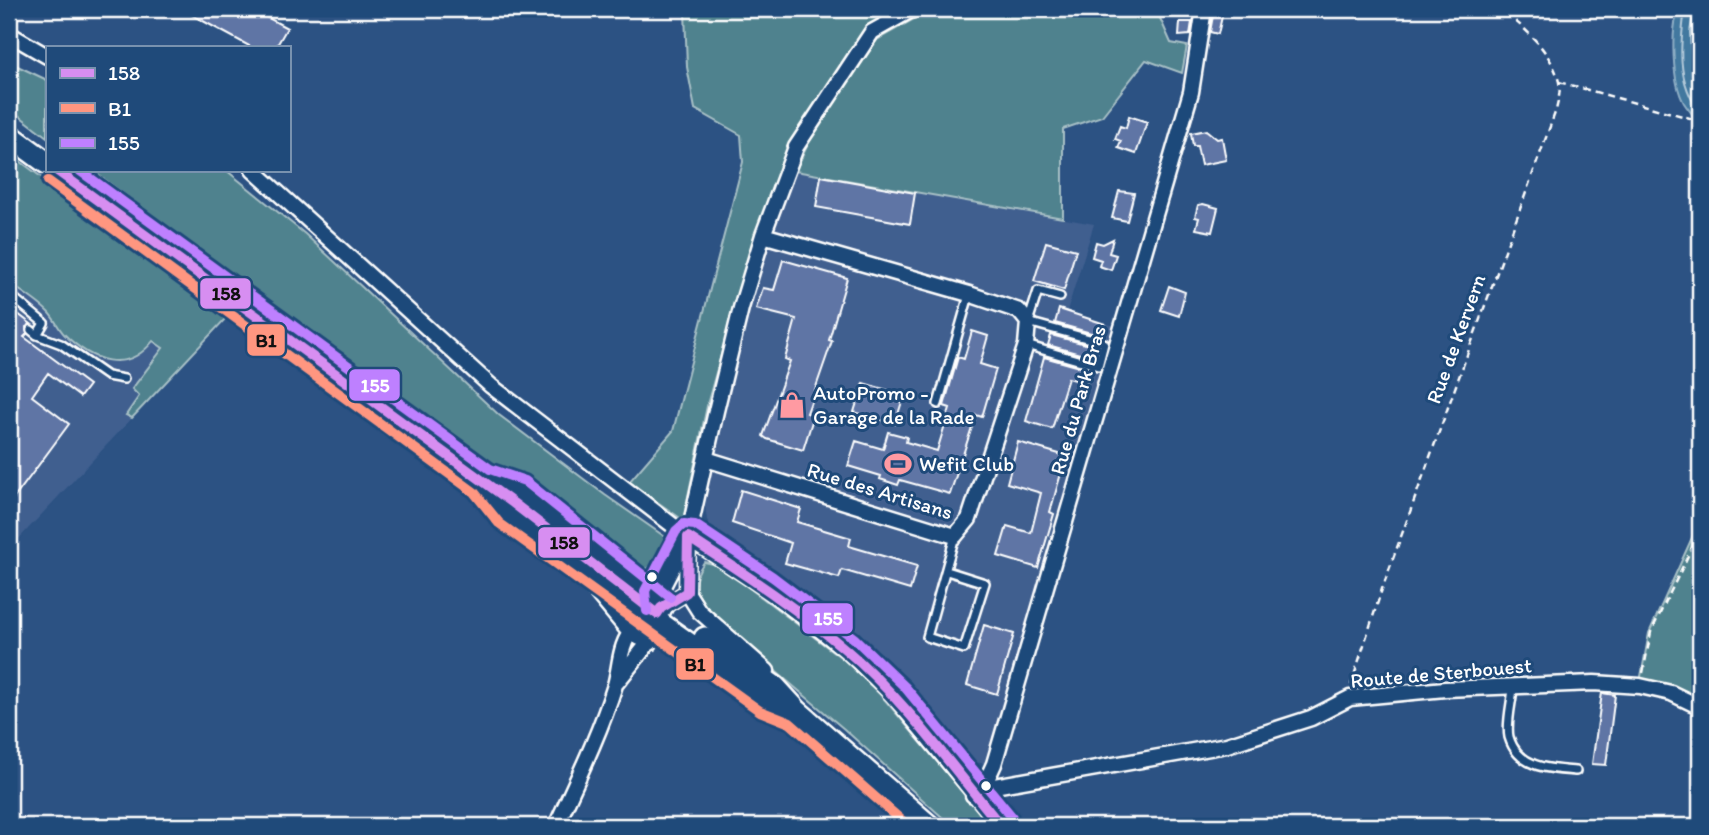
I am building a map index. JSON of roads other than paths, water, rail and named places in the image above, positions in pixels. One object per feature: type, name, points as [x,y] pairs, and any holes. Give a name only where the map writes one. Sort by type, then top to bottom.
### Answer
[{"type":"main road","points":[[9,135],[46,162]]},
{"type":"main road","points":[[59,172],[484,482],[507,512],[656,615],[768,700],[797,710],[929,826]]},
{"type":"street","points":[[797,710],[787,688],[699,611],[687,592],[688,537],[741,308],[772,206],[796,147],[872,32],[914,9]]},
{"type":"street","name":"Rue du Park Bras","points":[[978,791],[998,750],[1191,92],[1204,9]]},
{"type":"street","points":[[9,34],[46,55]]},
{"type":"street","points":[[255,172],[491,386],[688,537],[765,588],[845,649],[894,696],[978,791],[1001,826]]},
{"type":"street","points":[[764,235],[969,294],[1018,311],[1028,321]]},
{"type":"street","name":"Rue des Artisans","points":[[706,459],[955,536],[969,519],[1026,345],[1028,321]]},
{"type":"street","points":[[484,482],[501,522],[560,561],[593,589],[630,634],[650,643]]},
{"type":"street","points":[[616,683],[658,631],[658,596],[688,537]]},
{"type":"street","points":[[556,826],[616,683],[619,660],[630,634],[687,592]]},
{"type":"street","name":"Route de Sterbouest","points":[[978,791],[1227,745],[1311,718],[1350,698],[1446,689],[1594,683],[1640,686],[1683,697],[1700,707]]},
{"type":"lane","points":[[1026,345],[1098,366],[1104,343],[1028,321],[1038,291],[1060,298]]},
{"type":"lane","points":[[9,294],[44,323],[34,332],[61,344],[107,376],[124,379]]},
{"type":"lane","points":[[938,404],[969,294]]},
{"type":"lane","points":[[947,571],[985,583],[964,649],[927,637],[955,536]]},
{"type":"lane","points":[[1513,688],[1509,735],[1518,754],[1542,768],[1576,771]]},
{"type":"water","points":[[1679,9],[1700,9],[1700,132],[1696,120],[1684,103],[1677,82],[1673,42]]},
{"type":"place","name":"AutoPromo - Garage de la Rade","points":[[792,405]]},
{"type":"place","name":"Wefit Club","points":[[898,464]]}]
